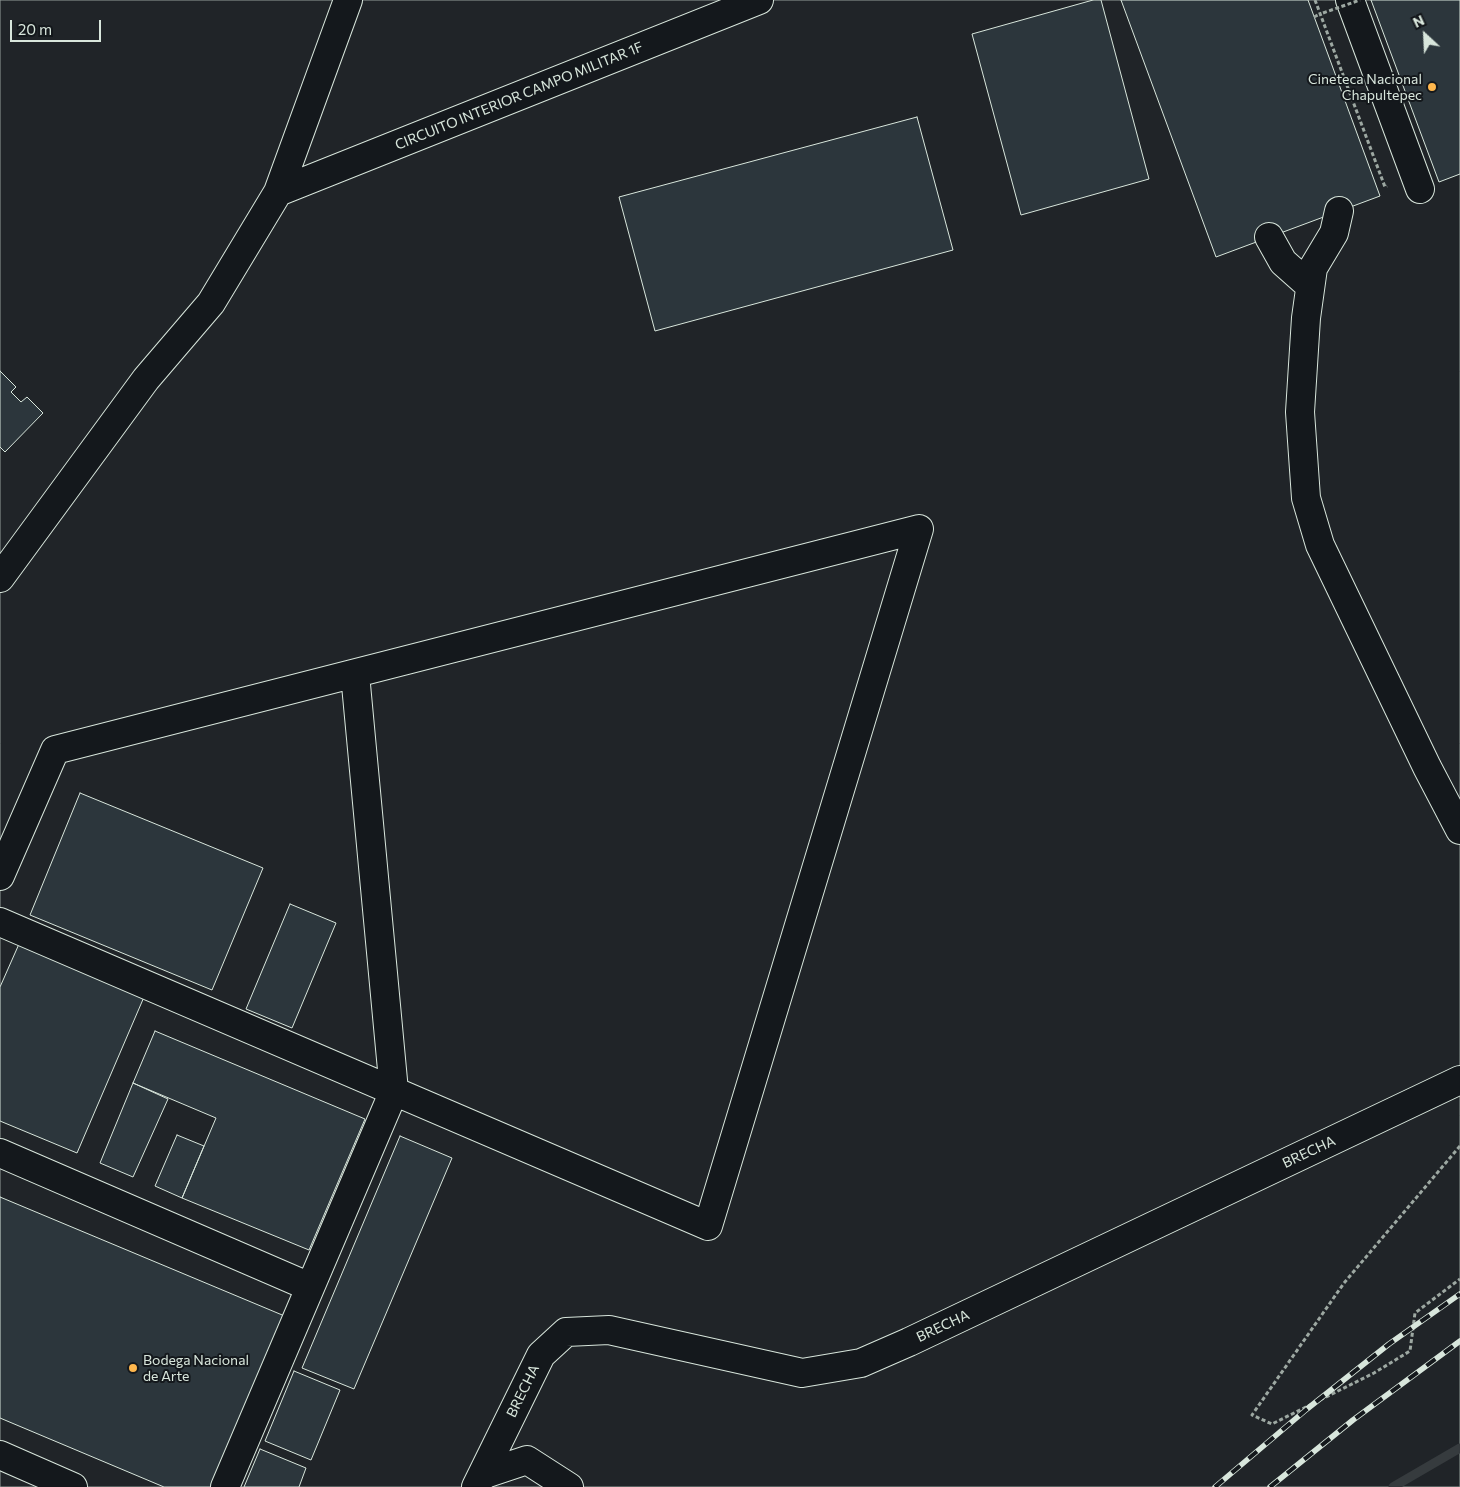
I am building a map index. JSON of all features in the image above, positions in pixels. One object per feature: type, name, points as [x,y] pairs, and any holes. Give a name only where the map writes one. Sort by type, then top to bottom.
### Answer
[{"type":"street","points":[[0,578],[146,379],[211,304],[278,192],[348,0]]},
{"type":"street","name":"CIRCUITO INTERIOR CAMPO MILITAR 1F","points":[[278,192],[759,0]]},
{"type":"street","points":[[1350,0],[1420,188]]},
{"type":"street","points":[[1339,211],[1334,233],[1312,268],[1306,318],[1300,412],[1306,498],[1320,545],[1460,830]]},
{"type":"street","points":[[1269,237],[1284,262],[1310,286]]},
{"type":"street","points":[[0,876],[55,750],[919,529],[708,1226],[0,922]]},
{"type":"street","points":[[225,1487],[394,1091],[355,674]]},
{"type":"street","name":"BRECHA","points":[[479,1481],[541,1355],[566,1332],[609,1330],[802,1373],[861,1363],[910,1342],[1460,1080]]},
{"type":"street","points":[[0,1153],[310,1287]]},
{"type":"street","points":[[0,1455],[73,1487]]},
{"type":"street","points":[[479,1481],[528,1460],[569,1487]]},
{"type":"path","points":[[1314,17],[1360,0]]},
{"type":"path","points":[[1460,1146],[1344,1283],[1252,1415],[1272,1424],[1374,1373],[1410,1351],[1415,1313],[1460,1279]]},
{"type":"shaded area","points":[[0,0],[1460,0],[1460,1487],[0,1487]]},
{"type":"building","points":[[1093,0],[1101,0],[1149,179],[1021,215],[972,34]]},
{"type":"building","points":[[1121,0],[1308,0],[1380,196],[1216,257]]},
{"type":"building","name":"Cineteca Nacional Chapultepec","points":[[1371,0],[1460,0],[1460,174],[1439,182]]},
{"type":"building","points":[[917,117],[953,250],[655,331],[619,197]]},
{"type":"building","points":[[0,371],[16,387],[11,392],[21,402],[27,397],[43,413],[5,452],[0,447]]},
{"type":"building","points":[[80,793],[263,868],[212,990],[30,915]]},
{"type":"building","points":[[290,904],[336,923],[292,1028],[246,1009]]},
{"type":"building","points":[[19,944],[144,997],[77,1153],[0,1121],[0,987]]},
{"type":"building","points":[[155,1031],[365,1119],[309,1250],[182,1198],[216,1118],[133,1083]]},
{"type":"building","points":[[133,1083],[168,1099],[133,1177],[100,1163]]},
{"type":"building","points":[[177,1135],[204,1146],[182,1198],[155,1186]]},
{"type":"building","points":[[400,1136],[452,1158],[354,1389],[302,1368]]},
{"type":"building","name":"Bodega Nacional de Arte","points":[[0,1197],[287,1317],[214,1487],[164,1487],[0,1418]]},
{"type":"building","points":[[294,1371],[340,1390],[311,1460],[265,1441]]},
{"type":"building","points":[[260,1449],[306,1468],[299,1487],[244,1487]]},
{"type":"waterway","points":[[1393,1487],[1460,1448]]},
{"type":"railway","points":[[1215,1487],[1307,1409],[1389,1344],[1460,1294]]},
{"type":"railway","points":[[1270,1487],[1353,1420],[1460,1341]]},
{"type":"place","name":"Cineteca Nacional Chapultepec","points":[[1432,87]]},
{"type":"place","name":"Bodega Nacional de Arte","points":[[133,1368]]}]
